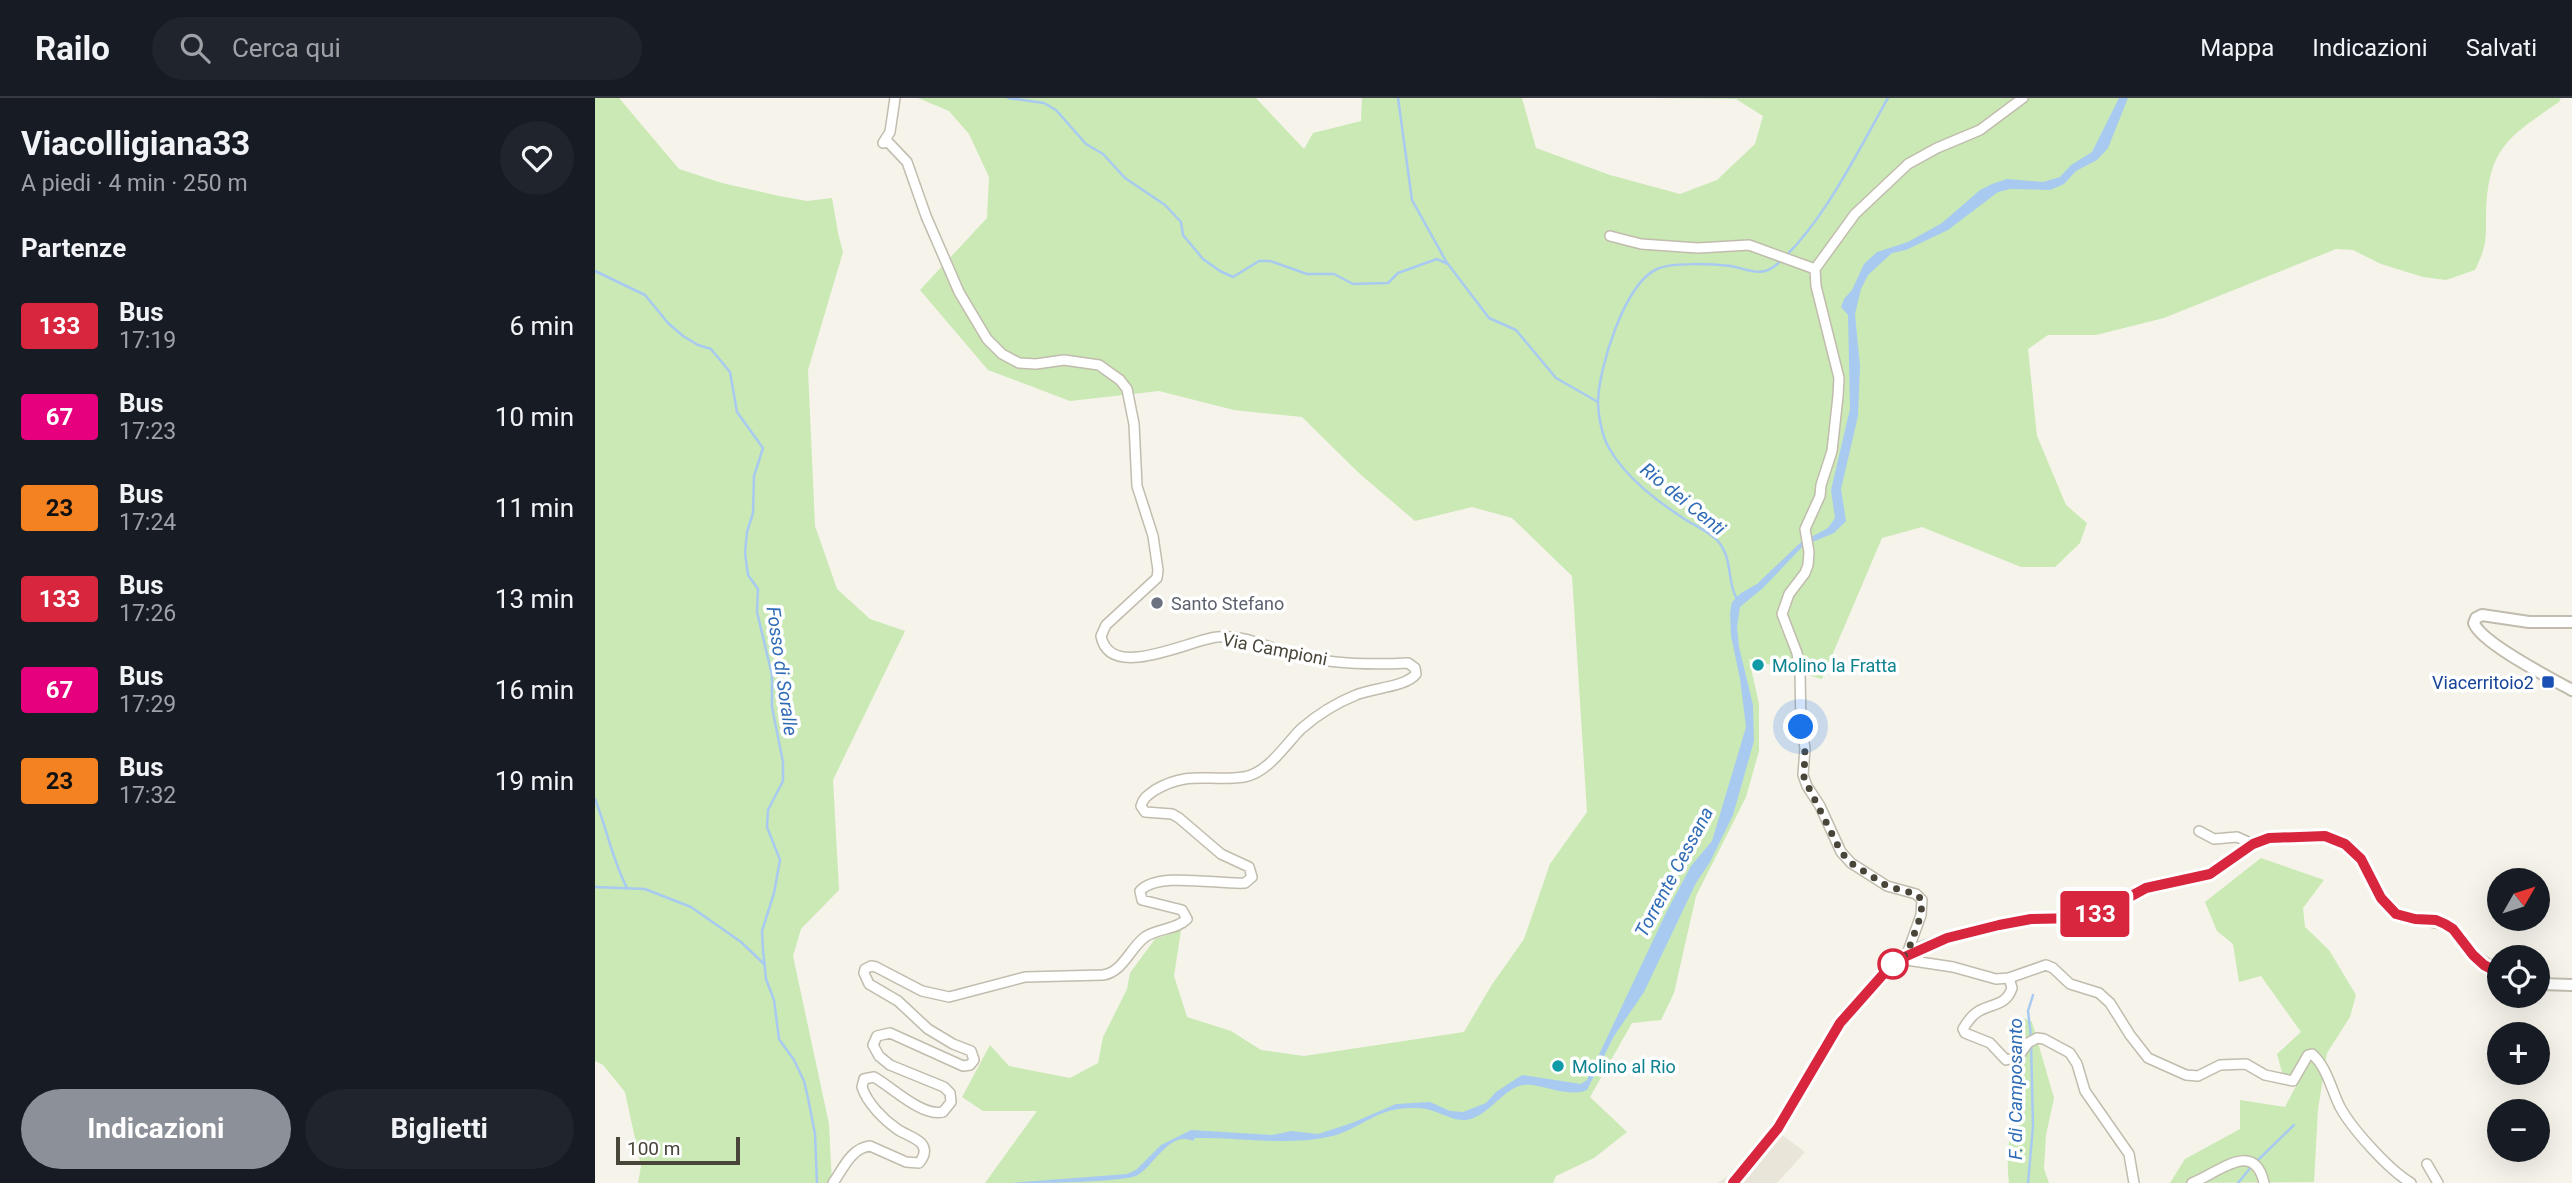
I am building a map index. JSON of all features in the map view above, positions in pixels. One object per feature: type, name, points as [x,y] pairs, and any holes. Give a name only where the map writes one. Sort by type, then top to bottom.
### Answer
[{"type":"street","name":"Via Campioni","points":[[833,1183],[855,1151],[863,1147],[870,1146],[911,1164],[919,1163],[925,1152],[921,1142],[890,1124],[866,1097],[862,1087],[864,1079],[874,1077],[916,1105],[935,1114],[943,1112],[951,1102],[950,1093],[944,1087],[883,1061],[873,1045],[877,1036],[890,1033],[963,1066],[970,1065],[974,1060],[971,1051],[940,1037],[898,1001],[869,984],[864,973],[868,967],[876,967],[930,994],[949,998],[1025,977],[1103,975],[1113,972],[1147,935],[1181,925],[1187,919],[1182,909],[1142,901],[1140,891],[1144,886],[1160,881],[1245,883],[1251,877],[1249,867],[1221,854],[1179,818],[1172,814],[1145,812],[1141,806],[1144,798],[1162,786],[1184,778],[1241,777],[1257,772],[1304,727],[1338,702],[1360,693],[1406,681],[1416,674],[1415,668],[1408,663],[1311,659],[1229,636],[1125,658],[1111,654],[1106,649],[1101,636],[1106,625],[1157,579],[1158,570],[1153,536],[1137,485],[1130,397],[1120,380],[1099,365],[1072,360],[1019,363],[1002,354],[987,339],[959,292],[926,216],[907,162],[888,142],[883,143],[890,132],[895,98]]},
{"type":"street","points":[[1903,956],[1921,915],[1922,900],[1916,894],[1887,886],[1845,858],[1835,842],[1803,775],[1805,748],[1801,727],[1800,671],[1797,653],[1781,614],[1789,594],[1805,573],[1809,552],[1805,529],[1820,496],[1832,451],[1839,396],[1839,378],[1816,286],[1815,269],[1855,214],[1908,164],[1980,130],[2023,98]]},
{"type":"street","points":[[1610,236],[1641,244],[1717,247],[1749,245],[1815,269]]},
{"type":"street","points":[[2572,622],[2529,622],[2482,614],[2476,618],[2475,623],[2481,634],[2497,646],[2572,690]]},
{"type":"street","points":[[2199,831],[2214,838],[2237,837],[2253,844]]},
{"type":"street","points":[[1733,1183],[1778,1128],[1840,1023],[1903,956],[1947,938],[2017,921],[2080,918],[2100,913],[2146,888],[2210,874],[2253,844],[2269,838],[2311,835],[2335,838],[2361,859],[2381,898],[2396,914],[2415,919],[2436,920],[2445,924],[2453,929],[2473,955],[2487,967]]},
{"type":"street","points":[[1903,956],[1984,977],[2009,978],[2046,965],[2070,984],[2099,993],[2110,1003],[2148,1058],[2186,1075],[2198,1076],[2220,1065],[2246,1064],[2265,1075],[2293,1081],[2308,1055],[2312,1054],[2322,1066],[2350,1122],[2392,1169],[2411,1183]]},
{"type":"street","points":[[2009,978],[2012,988],[2008,997],[1996,1006],[1977,1012],[1965,1025],[1965,1033],[1990,1043],[2006,1060],[2018,1057],[2028,1042],[2037,1038],[2070,1053],[2077,1064],[2085,1091],[2129,1154],[2134,1183]]},
{"type":"street","points":[[2550,985],[2572,985]]},
{"type":"street","points":[[2192,1183],[2239,1160],[2256,1165],[2264,1183]]},
{"type":"street","points":[[2427,1164],[2438,1183]]},
{"type":"shaded area","points":[[1782,1135],[1805,1152],[1777,1183],[1717,1183],[1740,1169]]},
{"type":"green space","points":[[595,98],[619,98],[679,169],[722,183],[779,196],[807,201],[832,198],[843,252],[808,370],[815,526],[837,589],[870,619],[905,631],[833,780],[839,890],[801,929],[793,956],[829,1124],[832,1183],[638,1183],[641,1166],[625,1092],[603,1065],[595,1061]]},
{"type":"green space","points":[[918,98],[1256,98],[1304,149],[1313,133],[1361,121],[1362,98],[1522,98],[1536,148],[1610,175],[1680,194],[1717,180],[1755,144],[1763,116],[1736,99],[1656,98],[2561,98],[2514,135],[2497,159],[2488,191],[2485,242],[2475,270],[2446,280],[2423,277],[2381,264],[2353,250],[2336,249],[2164,318],[2096,335],[2048,335],[2028,349],[2037,436],[2066,505],[2087,523],[2080,543],[2055,567],[2021,567],[1922,527],[1882,538],[1822,679],[1749,659],[1759,704],[1759,751],[1746,797],[1696,896],[1674,993],[1661,1020],[1632,1023],[1590,1097],[1627,1132],[1594,1158],[1556,1176],[1553,1183],[985,1183],[1037,1111],[983,1111],[962,1097],[990,1045],[1009,1066],[1070,1078],[1098,1063],[1103,1037],[1127,989],[1130,973],[1155,939],[1181,930],[1174,976],[1187,1017],[1231,1031],[1261,1050],[1304,1056],[1464,1032],[1491,986],[1524,939],[1550,864],[1587,812],[1572,576],[1512,518],[1472,507],[1415,521],[1360,474],[1302,417],[1234,410],[1159,391],[1070,401],[988,370],[920,290],[987,218],[989,177],[969,134],[949,111]]},
{"type":"green space","points":[[2261,858],[2324,880],[2303,908],[2305,927],[2329,950],[2356,995],[2350,1017],[2327,1053],[2318,1109],[2314,1182],[2170,1183],[2185,1159],[2240,1129],[2240,1100],[2285,1107],[2296,1086],[2285,1083],[2277,1054],[2301,1032],[2261,976],[2239,982],[2233,944],[2217,931],[2205,902]]},
{"type":"green space","points":[[2023,1018],[2032,1022],[2054,1098],[2046,1135],[2044,1169],[2049,1183],[2009,1183],[2008,1150],[2015,1094],[2017,1046]]},
{"type":"water","points":[[2119,98],[2128,98],[2108,148],[2097,160],[2076,171],[2064,184],[2050,190],[2010,189],[1998,192],[1948,230],[1906,250],[1892,253],[1868,275],[1861,289],[1855,314],[1860,366],[1858,416],[1841,489],[1846,521],[1834,533],[1803,546],[1763,588],[1740,607],[1737,627],[1739,647],[1753,705],[1754,741],[1733,815],[1710,862],[1696,883],[1644,992],[1614,1036],[1587,1090],[1569,1092],[1534,1085],[1519,1086],[1474,1118],[1461,1120],[1416,1108],[1393,1110],[1345,1132],[1311,1140],[1184,1139],[1169,1145],[1136,1176],[1093,1181],[1010,1183],[1127,1174],[1136,1170],[1161,1145],[1191,1130],[1272,1135],[1292,1131],[1318,1134],[1396,1104],[1430,1102],[1450,1111],[1463,1112],[1486,1103],[1496,1092],[1522,1075],[1581,1084],[1587,1080],[1666,913],[1691,866],[1712,841],[1746,727],[1731,636],[1732,602],[1757,584],[1800,543],[1828,528],[1835,518],[1831,490],[1850,409],[1848,315],[1841,307],[1844,299],[1852,290],[1864,264],[1877,252],[1908,242],[1942,223],[1980,190],[2007,179],[2043,182],[2060,177],[2071,165],[2092,152]]},
{"type":"waterway","name":"Rio dei Centi","points":[[1008,98],[1044,103],[1056,110],[1086,144],[1103,154],[1125,178],[1165,205],[1181,222],[1183,235],[1203,259],[1220,271],[1233,277],[1259,261],[1270,261],[1307,274],[1334,274],[1353,284],[1388,283],[1398,273],[1437,259],[1448,264],[1489,318],[1516,330],[1556,378],[1598,402]]},
{"type":"waterway","points":[[1398,98],[1412,200],[1447,263]]},
{"type":"waterway","points":[[1737,599],[1726,555],[1717,540],[1653,497],[1624,469],[1609,448],[1604,438],[1598,401],[1608,349],[1615,328],[1634,291],[1657,269],[1672,265],[1704,264],[1759,272],[1776,265],[1793,249],[1824,209],[1888,98]]},
{"type":"waterway","name":"Fosso di Soralle","points":[[595,271],[645,295],[668,323],[683,336],[711,349],[730,372],[737,412],[763,448],[754,476],[753,513],[747,532],[745,553],[748,575],[758,589],[757,612],[772,675],[772,707],[783,762],[783,781],[768,810],[767,827],[780,860],[774,893],[762,931],[763,950],[766,979],[774,1000],[779,1039],[794,1060],[804,1081],[808,1098],[815,1134],[817,1183]]},
{"type":"waterway","points":[[595,799],[627,888]]},
{"type":"waterway","points":[[595,887],[645,889],[691,907],[741,942],[764,964]]},
{"type":"waterway","name":"F. di Camposanto","points":[[2031,1037],[2028,1011],[2033,995]]},
{"type":"waterway","name":"F. di Camposanto","points":[[2028,1183],[2033,1126],[2031,1043]]},
{"type":"waterway","points":[[2256,1162],[2294,1125]]},
{"type":"waterway","points":[[2238,1183],[2252,1166]]},
{"type":"bus line","name":"133","points":[[1733,1183],[1778,1128],[1840,1023],[1887,970],[1907,954],[1947,938],[2017,921],[2080,918],[2100,913],[2146,888],[2210,874],[2253,844],[2269,838],[2311,835],[2335,838],[2361,859],[2381,898],[2390,909],[2407,918],[2436,920],[2445,924],[2453,929],[2473,955],[2487,967]]},
{"type":"place","name":"Santo Stefano","points":[[1157,603]]},
{"type":"place","name":"Molino la Fratta","points":[[1758,665]]},
{"type":"place","name":"Viacerritoio2","points":[[2548,682]]},
{"type":"place","name":"Molino al Rio","points":[[1558,1066]]},
{"type":"route","points":[[1801,727],[1805,748],[1804,778],[1845,858],[1887,886],[1916,894],[1922,900],[1923,908],[1907,954],[1893,964]]},
{"type":"water label","name":"Torrente Cessana","points":[[1674,872]]}]
